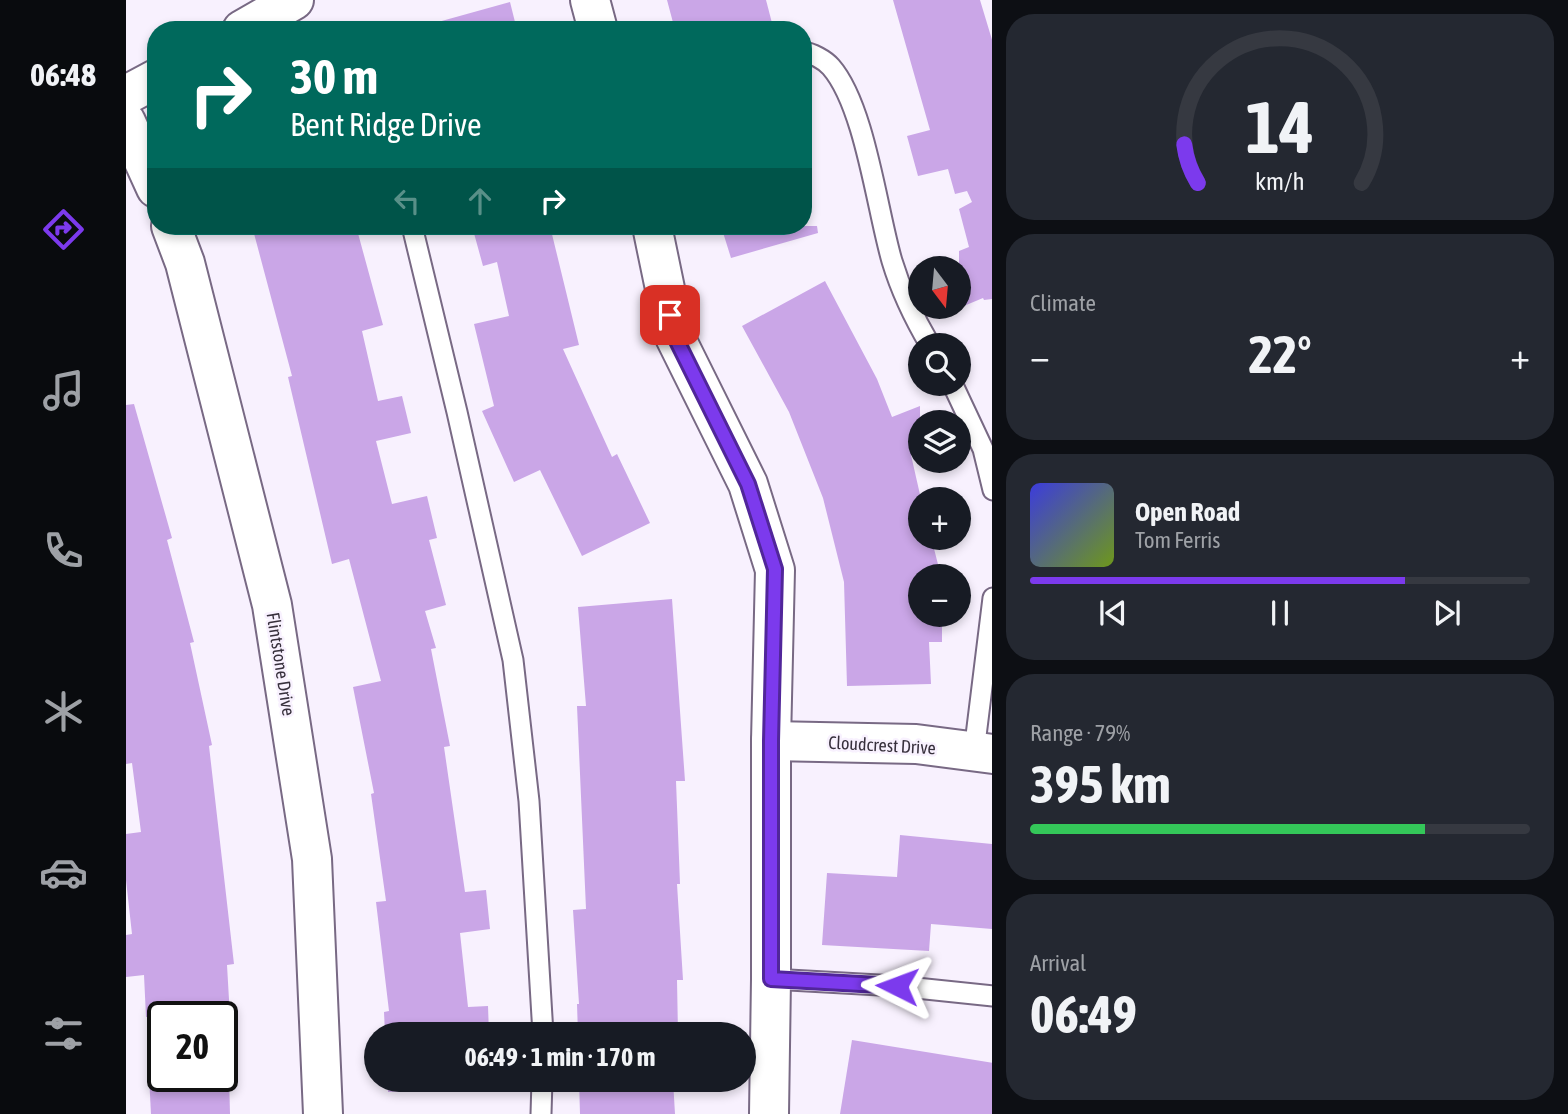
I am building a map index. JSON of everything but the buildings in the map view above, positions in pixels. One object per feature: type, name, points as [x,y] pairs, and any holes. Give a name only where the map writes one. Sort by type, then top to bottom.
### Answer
[{"type":"street","points":[[258,21],[294,0]]},
{"type":"street","points":[[590,0],[596,21]]},
{"type":"street","points":[[126,95],[147,84]]},
{"type":"street","points":[[126,122],[147,168]]},
{"type":"street","name":"Flintstone Drive","points":[[174,235],[185,263],[272,605],[312,859],[323,1114]]},
{"type":"street","points":[[654,235],[675,337],[748,484],[775,569],[771,741],[769,1114]]},
{"type":"street","name":"Cloudcrest Drive","points":[[771,741],[916,744],[983,753]]},
{"type":"lane","points":[[812,54],[830,65],[846,90],[861,135],[892,262],[911,313],[923,333]]},
{"type":"lane","points":[[414,235],[513,660],[529,801],[542,1022]]},
{"type":"lane","points":[[958,396],[983,449],[992,491]]},
{"type":"lane","points":[[983,753],[992,598]]},
{"type":"lane","points":[[771,979],[897,986],[992,996]]},
{"type":"lane","points":[[541,1114],[542,1092]]},
{"type":"route","points":[[670,315],[675,337],[748,484],[775,569],[771,741],[771,979],[897,986]]}]
